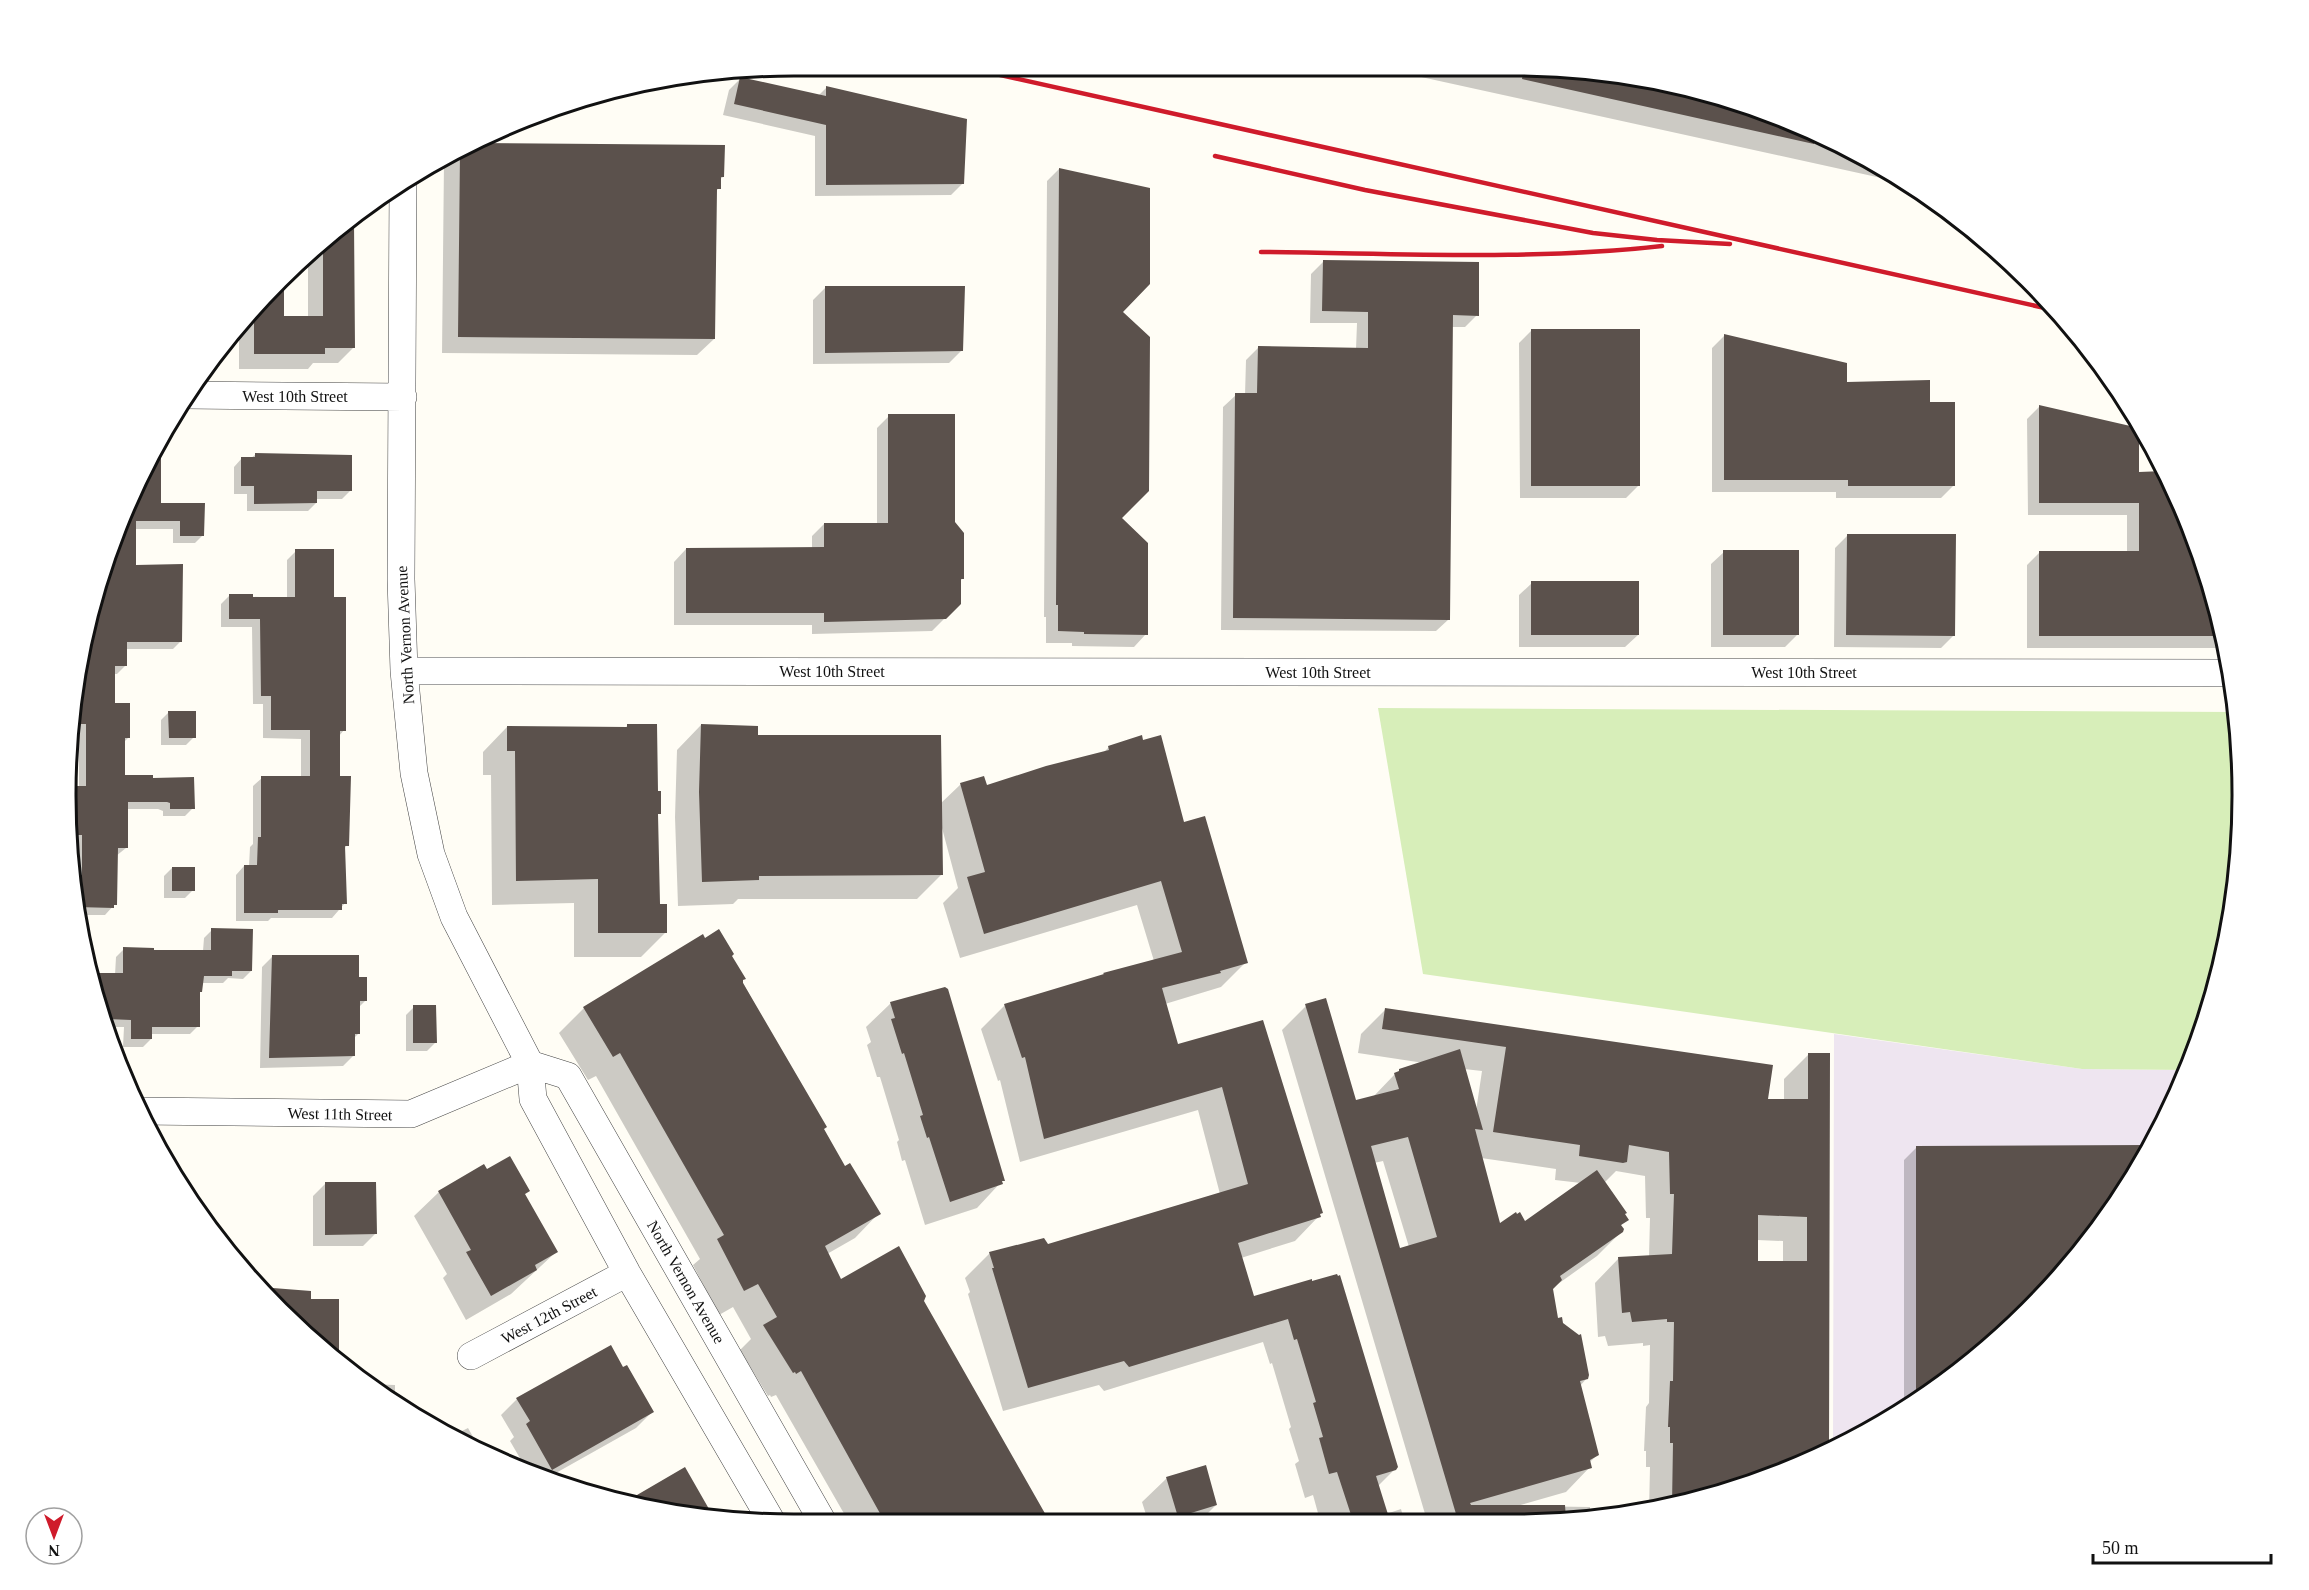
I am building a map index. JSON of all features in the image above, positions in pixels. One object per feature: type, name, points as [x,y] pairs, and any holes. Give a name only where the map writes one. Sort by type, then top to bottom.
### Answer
[{"type":"street","name":"North Vernon Avenue","points":[[403,194],[401,579],[404,671],[414,773],[431,854],[454,917],[530,1064],[533,1099],[627,1273],[767,1513]]},
{"type":"street","name":"West 10th Street","points":[[199,395],[403,397]]},
{"type":"street","name":"West 10th Street","points":[[404,671],[2222,672]]},
{"type":"street","name":"North Vernon Avenue","points":[[530,1064],[568,1076],[818,1514]]},
{"type":"street","name":"West 11th Street","points":[[150,1111],[411,1114],[530,1064]]},
{"type":"street","name":"West 12th Street","points":[[471,1356],[627,1273]]},
{"type":"shaded area","points":[[1834,1034],[2082,1069],[2178,1070],[2136,1154],[2084,1232],[2054,1269],[1988,1335],[1951,1365],[1873,1417],[1833,1438]]},
{"type":"green space","points":[[1378,708],[2227,712],[2232,795],[2231,842],[2226,889],[2219,935],[2208,981],[2178,1070],[2082,1069],[1423,974]]},
{"type":"building","points":[[1522,76],[1561,78],[1654,90],[1745,115],[1814,143],[1814,144],[1522,79]]},
{"type":"building","points":[[746,78],[826,96],[826,86],[967,119],[964,184],[826,185],[826,125],[734,104],[740,79]]},
{"type":"building","points":[[494,143],[725,145],[724,177],[721,177],[721,189],[717,189],[715,339],[458,337],[460,160]]},
{"type":"building","points":[[1059,168],[1150,188],[1150,284],[1123,312],[1150,337],[1149,491],[1122,518],[1148,543],[1148,635],[1084,634],[1084,632],[1058,631],[1058,605],[1056,605]]},
{"type":"building","points":[[354,228],[355,348],[325,348],[325,354],[254,354],[254,322],[284,290],[284,316],[323,316],[323,253]]},
{"type":"building","points":[[1323,260],[1479,262],[1479,316],[1453,315],[1450,620],[1233,618],[1235,393],[1257,393],[1258,346],[1368,348],[1368,312],[1322,311]]},
{"type":"building","points":[[825,286],[965,286],[963,351],[825,353]]},
{"type":"building","points":[[1531,329],[1640,329],[1640,486],[1531,486]]},
{"type":"building","points":[[1724,334],[1847,363],[1847,382],[1930,380],[1930,402],[1955,402],[1955,486],[1848,486],[1848,480],[1724,480]]},
{"type":"building","points":[[2039,405],[2130,426],[2139,442],[2139,472],[2155,471],[2178,520],[2194,564],[2214,636],[2039,636],[2039,551],[2139,551],[2139,503],[2039,503]]},
{"type":"building","points":[[888,414],[955,414],[955,522],[964,533],[964,579],[961,579],[961,604],[946,619],[824,622],[824,613],[686,613],[686,548],[824,547],[824,523],[888,523]]},
{"type":"building","points":[[255,453],[352,455],[352,491],[317,491],[317,503],[254,504],[254,486],[241,486],[241,457],[255,457]]},
{"type":"building","points":[[161,458],[161,503],[205,503],[204,536],[180,536],[180,521],[136,521],[136,565],[183,564],[182,642],[127,642],[127,666],[115,666],[115,703],[130,703],[130,738],[125,738],[125,775],[153,775],[153,778],[194,777],[195,809],[170,809],[170,803],[167,802],[128,802],[128,848],[118,848],[117,905],[114,905],[114,908],[86,907],[83,889],[82,835],[78,835],[77,786],[86,786],[86,724],[81,724],[83,701],[90,655],[101,609],[131,520]]},
{"type":"building","points":[[1847,534],[1956,534],[1955,636],[1846,635]]},
{"type":"building","points":[[295,549],[334,549],[334,597],[346,597],[346,731],[340,731],[340,776],[351,776],[349,846],[345,846],[347,904],[342,904],[342,910],[278,910],[278,913],[244,913],[244,865],[257,865],[258,837],[261,837],[261,776],[310,776],[310,730],[271,730],[271,696],[261,696],[260,619],[229,619],[229,594],[253,594],[253,597],[295,597]]},
{"type":"building","points":[[1723,550],[1799,550],[1799,635],[1723,635]]},
{"type":"building","points":[[1531,581],[1639,581],[1639,635],[1531,635]]},
{"type":"building","points":[[168,711],[196,711],[196,738],[169,738]]},
{"type":"building","points":[[627,724],[657,724],[658,791],[661,791],[661,814],[658,814],[660,904],[667,904],[667,933],[598,933],[598,879],[516,881],[515,751],[507,751],[507,726],[627,727]]},
{"type":"building","points":[[701,724],[758,726],[758,735],[941,735],[943,875],[759,876],[759,880],[702,882],[699,792]]},
{"type":"building","points":[[1142,735],[1143,740],[1161,735],[1184,822],[1205,816],[1248,963],[1220,971],[1221,973],[1162,988],[1178,1044],[1263,1020],[1323,1213],[1320,1214],[1321,1217],[1238,1243],[1254,1296],[1312,1279],[1312,1281],[1340,1275],[1398,1467],[1396,1470],[1376,1476],[1388,1514],[1351,1514],[1337,1472],[1329,1474],[1319,1438],[1323,1437],[1313,1403],[1316,1402],[1297,1339],[1294,1340],[1288,1319],[1129,1367],[1124,1361],[1028,1388],[989,1252],[1044,1238],[1048,1244],[1248,1184],[1222,1087],[1044,1139],[1025,1057],[1022,1058],[1004,1004],[1103,973],[1182,952],[1161,881],[984,934],[967,877],[985,872],[960,783],[984,776],[987,785],[1046,766],[1109,750],[1108,746]]},
{"type":"building","points":[[172,867],[195,867],[195,891],[172,891]]},
{"type":"building","points":[[211,928],[253,929],[252,971],[232,971],[232,976],[204,976],[202,992],[200,992],[200,1027],[152,1027],[152,1039],[131,1039],[131,1020],[113,1019],[99,973],[123,973],[123,947],[154,948],[154,950],[211,950]]},
{"type":"building","points":[[719,929],[746,979],[743,983],[827,1127],[824,1129],[845,1166],[850,1163],[881,1214],[825,1246],[841,1279],[899,1246],[926,1296],[924,1301],[1045,1514],[880,1514],[801,1371],[793,1373],[763,1325],[777,1317],[758,1284],[744,1291],[717,1239],[724,1235],[620,1053],[613,1057],[583,1007],[703,934],[705,938]]},
{"type":"building","points":[[272,955],[359,955],[359,977],[367,977],[367,1001],[360,1001],[360,1034],[355,1034],[355,1056],[269,1058]]},
{"type":"building","points":[[945,987],[948,989],[1005,1181],[1002,1181],[1003,1184],[950,1202],[920,1116],[923,1115],[891,1019],[895,1018],[890,1002]]},
{"type":"building","points":[[1326,998],[1356,1100],[1399,1089],[1394,1073],[1399,1069],[1460,1049],[1483,1130],[1475,1129],[1500,1223],[1516,1212],[1517,1214],[1520,1212],[1525,1221],[1597,1170],[1627,1213],[1625,1214],[1629,1220],[1621,1225],[1623,1232],[1560,1276],[1562,1280],[1553,1289],[1558,1318],[1562,1317],[1563,1323],[1579,1335],[1581,1334],[1589,1375],[1588,1379],[1580,1381],[1599,1455],[1590,1460],[1592,1468],[1470,1503],[1471,1505],[1565,1505],[1565,1512],[1456,1514],[1305,1004]],"holes":[[[1408,1137],[1437,1237],[1400,1248],[1371,1146]]]},
{"type":"building","points":[[413,1005],[436,1005],[437,1043],[413,1043]]},
{"type":"building","points":[[1385,1008],[1773,1065],[1768,1099],[1808,1099],[1808,1053],[1830,1053],[1829,1440],[1789,1459],[1745,1475],[1672,1496],[1673,1443],[1670,1443],[1670,1427],[1668,1427],[1670,1381],[1673,1381],[1674,1322],[1667,1322],[1667,1319],[1632,1322],[1630,1312],[1622,1313],[1618,1257],[1672,1254],[1674,1194],[1670,1194],[1669,1152],[1629,1145],[1627,1162],[1623,1163],[1579,1156],[1580,1145],[1493,1132],[1506,1047],[1382,1029]],"holes":[[[1758,1215],[1807,1217],[1807,1261],[1758,1261]]]},
{"type":"building","points":[[2141,1145],[2111,1194],[2054,1269],[1988,1335],[1916,1390],[1916,1146]]},
{"type":"building","points":[[510,1156],[530,1191],[525,1194],[558,1252],[535,1265],[537,1270],[491,1296],[466,1252],[471,1250],[438,1191],[484,1164],[487,1169]]},
{"type":"building","points":[[325,1182],[376,1182],[377,1234],[325,1235]]},
{"type":"building","points":[[273,1288],[311,1291],[311,1299],[339,1299],[339,1350]]},
{"type":"building","points":[[611,1345],[623,1367],[627,1365],[654,1412],[552,1470],[526,1424],[530,1421],[516,1398]]},
{"type":"building","points":[[1206,1465],[1217,1505],[1188,1514],[1177,1514],[1166,1477]]},
{"type":"building","points":[[685,1467],[708,1508],[655,1500],[636,1495]]},
{"type":"railway","points":[[1005,76],[2041,307]]},
{"type":"railway","points":[[1215,156],[1365,190],[1593,233],[1657,240],[1730,244]]},
{"type":"railway","points":[[1261,252],[1512,255],[1612,251],[1662,246]]}]
